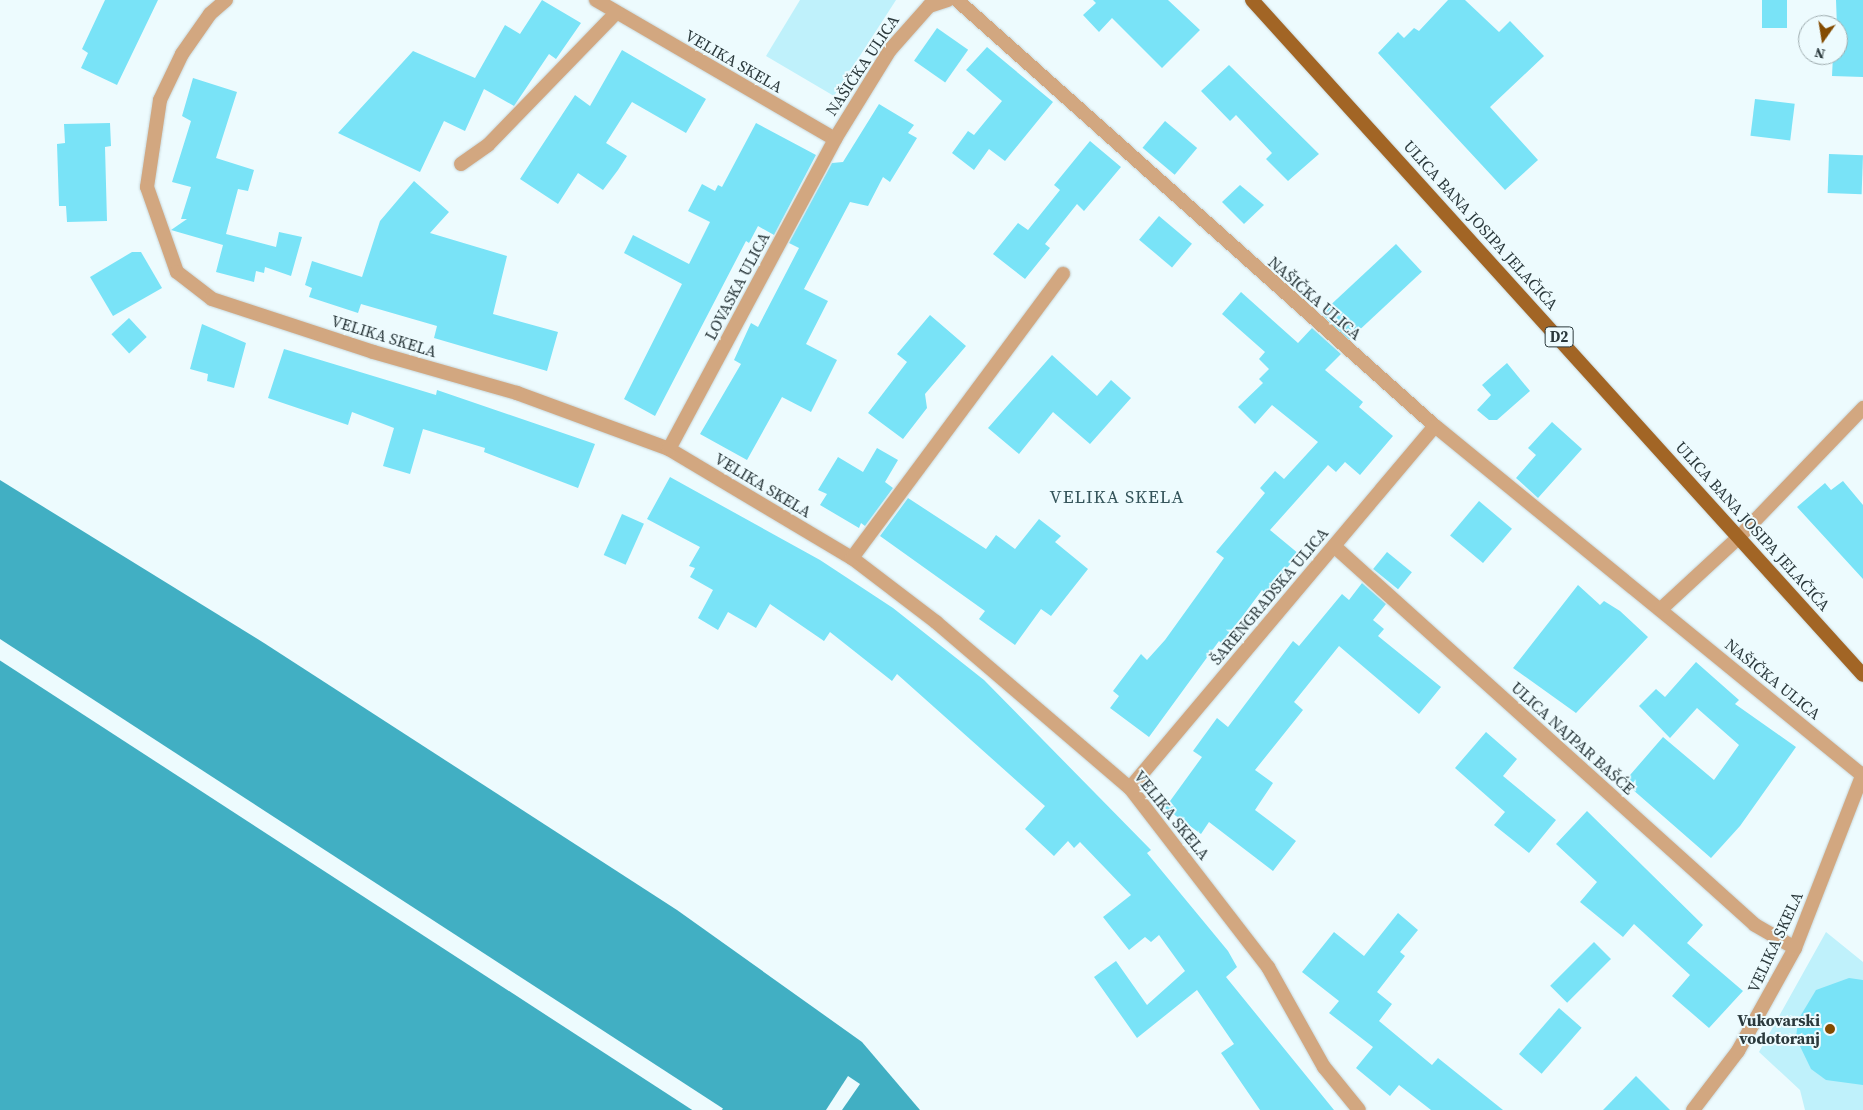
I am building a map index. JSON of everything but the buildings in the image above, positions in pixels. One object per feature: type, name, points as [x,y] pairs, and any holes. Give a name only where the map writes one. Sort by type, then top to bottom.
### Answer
[{"type":"main road","name":"ULICA BANA JOSIPA JELAČIĆA","points":[[1252,0],[1740,536],[1863,675]]},
{"type":"street","name":"VELIKA SKELA","points":[[226,0],[210,14],[182,54],[160,100],[146,187],[176,272],[212,299],[372,352],[517,393],[669,449],[852,558],[973,652],[1130,788],[1268,967],[1324,1067],[1359,1110]]},
{"type":"street","name":"VELIKA SKELA","points":[[596,0],[835,139]]},
{"type":"street","name":"NAŠIČKA ULICA","points":[[835,139],[908,25],[929,6],[948,0]]},
{"type":"street","name":"NAŠIČKA ULICA","points":[[957,0],[1435,426],[1863,775]]},
{"type":"street","points":[[461,164],[488,145],[616,12]]},
{"type":"street","name":"LOVASKA ULICA","points":[[669,449],[835,139]]},
{"type":"street","points":[[852,558],[1063,274]]},
{"type":"street","points":[[1661,609],[1740,536],[1863,408]]},
{"type":"street","name":"ŠARENGRADSKA ULICA","points":[[1130,788],[1435,426]]},
{"type":"street","name":"ULICA NAJPAR BAŠĆE","points":[[1334,546],[1755,925],[1795,948]]},
{"type":"street","name":"VELIKA SKELA","points":[[1693,1110],[1738,1051],[1795,948],[1863,775]]},
{"type":"shaded area","points":[[800,0],[896,0],[834,96],[766,56]]},
{"type":"shaded area","points":[[1826,932],[1863,962],[1863,1110],[1805,1110],[1800,1090],[1759,1052]]},
{"type":"water","points":[[0,480],[264,643],[677,910],[862,1042],[920,1110],[0,1110]]},
{"type":"pier","points":[[0,639],[723,1108],[692,1110],[0,660]]},
{"type":"pier","points":[[848,1076],[860,1084],[842,1110],[826,1110]]},
{"type":"place","name":"Vukovarski vodotoranj","points":[[1830,1029]]},
{"type":"district","name":"VELIKA SKELA","points":[[1117,497]]}]
